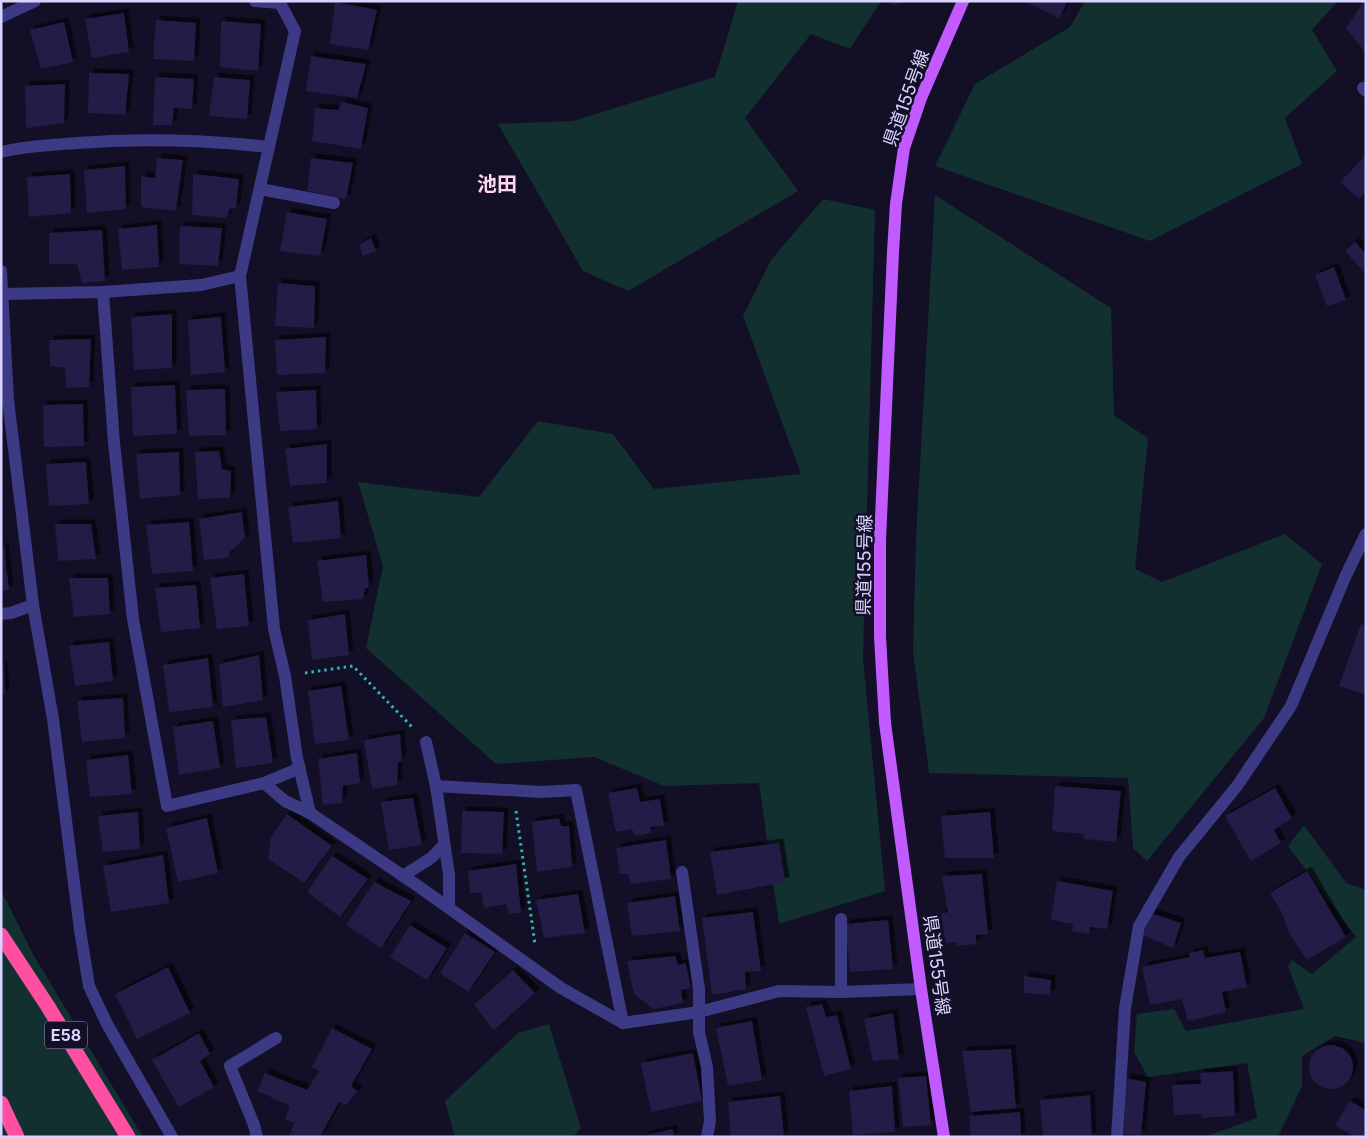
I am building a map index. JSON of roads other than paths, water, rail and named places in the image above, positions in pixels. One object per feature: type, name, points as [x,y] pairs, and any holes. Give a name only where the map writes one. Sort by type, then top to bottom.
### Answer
[{"type":"highway","name":"E58","points":[[1,935],[128,1137]]},
{"type":"highway","points":[[1,1102],[18,1137]]},
{"type":"main road","name":"県道155号線","points":[[944,1137],[921,989],[885,723],[881,646],[880,540],[894,233],[904,148],[921,98],[964,1]]},
{"type":"street","points":[[1,17],[35,1]]},
{"type":"street","points":[[255,1],[280,3],[295,31],[240,276],[274,629],[285,676],[300,768],[310,813]]},
{"type":"street","points":[[1,152],[23,147],[124,139],[220,141],[268,147]]},
{"type":"street","points":[[260,189],[334,202]]},
{"type":"street","points":[[1,271],[8,400],[33,604],[53,719],[89,986],[107,1024],[172,1137]]},
{"type":"street","points":[[2,294],[103,292],[200,286],[240,276]]},
{"type":"street","points":[[103,292],[114,443],[133,619],[167,806],[264,783],[300,768]]},
{"type":"street","points":[[1116,1137],[1125,1008],[1139,926],[1179,857],[1237,786],[1291,706],[1346,575],[1366,534]]},
{"type":"street","points":[[1,614],[11,613],[33,604]]},
{"type":"street","points":[[426,742],[436,786],[449,875],[450,908]]},
{"type":"street","points":[[264,783],[285,802],[310,813],[450,908],[561,988],[623,1023],[699,1012],[779,991],[841,992],[921,989]]},
{"type":"street","points":[[436,786],[542,792],[576,790],[623,1023]]},
{"type":"street","points":[[403,876],[430,858],[444,845]]},
{"type":"street","points":[[682,872],[699,990],[699,1032],[707,1068],[710,1121],[707,1137]]},
{"type":"street","points":[[841,919],[841,992]]},
{"type":"street","points":[[257,1137],[230,1066],[276,1038]]},
{"type":"district","name":"池田","points":[[497,184]]}]
